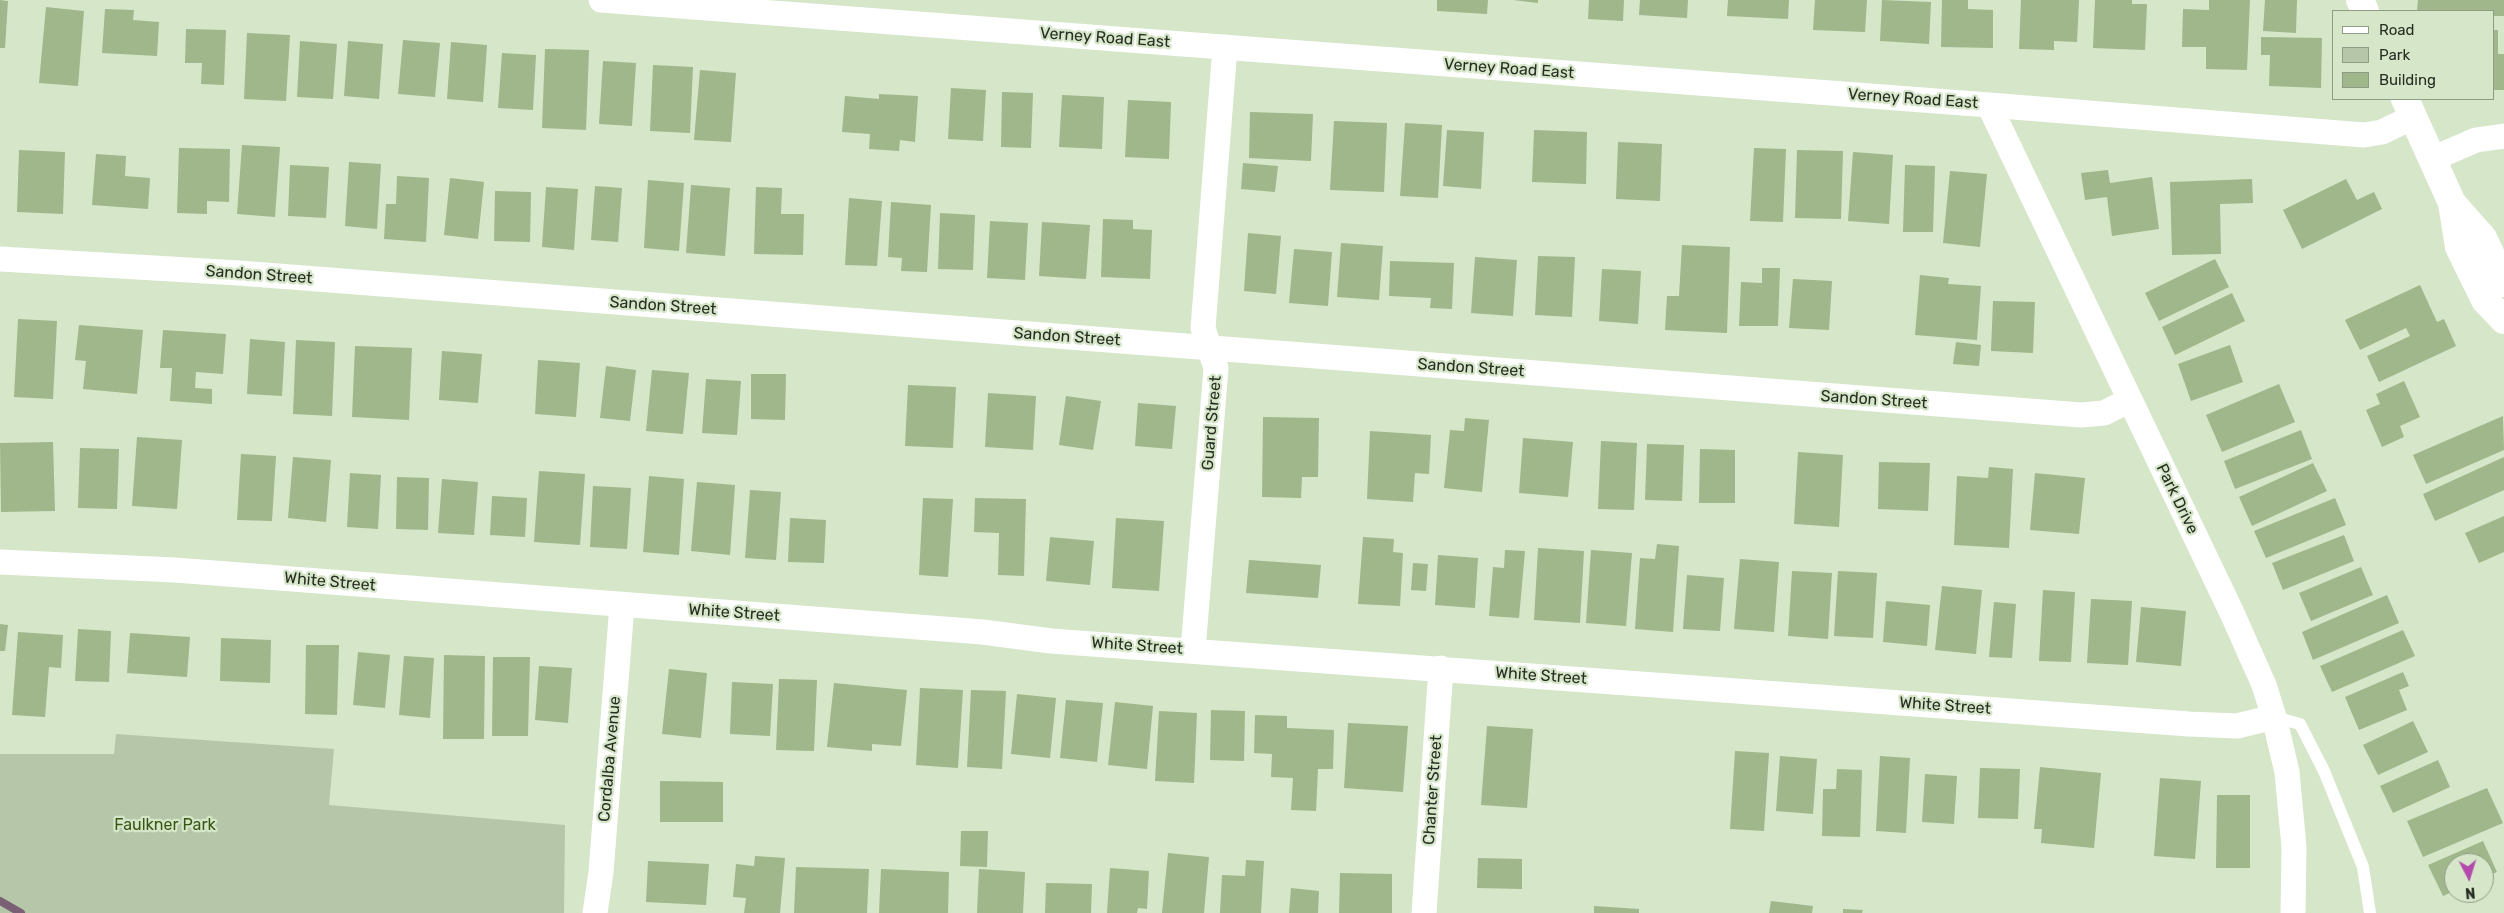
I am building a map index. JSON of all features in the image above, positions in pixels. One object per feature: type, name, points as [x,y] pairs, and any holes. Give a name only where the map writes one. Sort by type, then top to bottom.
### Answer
[{"type":"main road","points":[[2409,108],[2452,203],[2458,247],[2485,300],[2504,320]]},
{"type":"main road","points":[[2452,203],[2483,238],[2504,283]]},
{"type":"street","name":"Verney Road East","points":[[601,0],[682,3],[1225,47],[1989,104],[2364,135],[2382,132],[2409,108]]},
{"type":"street","name":"Guard Street","points":[[1193,650],[1216,368],[1203,328],[1225,47]]},
{"type":"street","name":"Park Drive","points":[[1989,104],[2240,631],[2264,686],[2283,750],[2292,810],[2293,913]]},
{"type":"street","points":[[2432,159],[2476,140],[2504,136]]},
{"type":"street","name":"Sandon Street","points":[[0,259],[239,273],[2081,415],[2104,413],[2130,400]]},
{"type":"street","name":"White Street","points":[[0,562],[175,570],[1193,650],[2228,726],[2274,717]]},
{"type":"street","name":"Cordalba Avenue","points":[[595,913],[602,862],[622,605]]},
{"type":"street","name":"Chanter Street","points":[[1424,913],[1441,668]]},
{"type":"lane","points":[[2274,717],[2300,724],[2324,771],[2362,867],[2370,913]]},
{"type":"green space","name":"Faulkner Park","points":[[116,734],[334,749],[329,805],[565,825],[564,913],[0,913],[0,754],[114,754]]},
{"type":"building","points":[[0,0],[8,1],[5,48],[0,48]]},
{"type":"building","points":[[1437,0],[1488,0],[1487,14],[1437,11]]},
{"type":"building","points":[[1513,0],[1538,0],[1538,3]]},
{"type":"building","points":[[1589,0],[1624,0],[1623,21],[1588,19]]},
{"type":"building","points":[[1640,0],[1688,0],[1687,18],[1639,15]]},
{"type":"building","points":[[1728,0],[1789,0],[1788,19],[1727,16]]},
{"type":"building","points":[[1815,0],[1867,0],[1865,32],[1813,30]]},
{"type":"building","points":[[1882,0],[1931,2],[1929,44],[1880,41]]},
{"type":"building","points":[[1942,0],[1968,0],[1968,9],[1993,10],[1993,48],[1941,47]]},
{"type":"building","points":[[2021,0],[2079,0],[2077,42],[2054,41],[2054,50],[2019,49]]},
{"type":"building","points":[[2095,0],[2132,0],[2132,4],[2147,4],[2145,50],[2093,48]]},
{"type":"building","points":[[2209,0],[2250,0],[2247,70],[2206,69],[2206,47],[2182,47],[2183,9],[2209,10]]},
{"type":"building","points":[[2265,0],[2297,0],[2296,33],[2263,31]]},
{"type":"building","points":[[2418,0],[2504,0],[2504,16],[2494,16],[2494,10],[2417,10]]},
{"type":"building","points":[[46,7],[84,11],[78,86],[39,83]]},
{"type":"building","points":[[105,9],[134,10],[133,20],[159,22],[157,56],[102,53]]},
{"type":"building","points":[[186,29],[226,30],[224,85],[201,84],[202,63],[185,63]]},
{"type":"building","points":[[2494,30],[2498,30],[2498,54],[2504,54],[2504,90],[2494,90]]},
{"type":"building","points":[[247,33],[290,35],[286,101],[244,99]]},
{"type":"building","points":[[2261,37],[2322,38],[2321,88],[2269,86],[2270,55],[2261,55]]},
{"type":"building","points":[[403,40],[440,43],[435,97],[398,94]]},
{"type":"building","points":[[300,41],[337,44],[333,99],[297,97]]},
{"type":"building","points":[[348,41],[383,44],[379,99],[344,96]]},
{"type":"building","points":[[451,42],[487,45],[483,102],[447,99]]},
{"type":"building","points":[[545,49],[589,50],[586,130],[542,128]]},
{"type":"building","points":[[502,53],[536,55],[533,110],[498,108]]},
{"type":"building","points":[[603,61],[636,63],[632,126],[599,124]]},
{"type":"building","points":[[653,65],[693,67],[690,133],[650,131]]},
{"type":"building","points":[[700,70],[736,73],[731,142],[694,140]]},
{"type":"building","points":[[951,88],[986,90],[983,141],[948,139]]},
{"type":"building","points":[[1002,92],[1033,93],[1031,148],[1001,147]]},
{"type":"building","points":[[879,94],[918,96],[915,142],[900,140],[899,151],[869,149],[870,134],[842,132],[845,96],[879,99]]},
{"type":"building","points":[[1062,95],[1104,97],[1102,149],[1059,147]]},
{"type":"building","points":[[1128,100],[1171,102],[1169,159],[1125,157]]},
{"type":"building","points":[[1250,112],[1313,114],[1311,161],[1249,158]]},
{"type":"building","points":[[1334,121],[1387,123],[1384,192],[1330,190]]},
{"type":"building","points":[[1405,123],[1442,125],[1438,198],[1400,196]]},
{"type":"building","points":[[1447,130],[1484,132],[1481,189],[1443,186]]},
{"type":"building","points":[[1534,130],[1587,132],[1586,184],[1532,182]]},
{"type":"building","points":[[1618,142],[1662,144],[1660,201],[1616,199]]},
{"type":"building","points":[[242,145],[280,147],[275,217],[237,214]]},
{"type":"building","points":[[179,148],[230,149],[229,202],[207,201],[207,214],[177,213]]},
{"type":"building","points":[[1754,148],[1786,149],[1783,222],[1750,221]]},
{"type":"building","points":[[19,150],[65,152],[63,214],[17,212]]},
{"type":"building","points":[[1797,150],[1843,151],[1841,219],[1795,218]]},
{"type":"building","points":[[1853,152],[1893,155],[1889,224],[1848,221]]},
{"type":"building","points":[[96,154],[126,156],[125,176],[150,178],[148,209],[92,205]]},
{"type":"building","points":[[349,162],[381,164],[377,229],[345,226]]},
{"type":"building","points":[[1243,163],[1278,166],[1275,192],[1241,189]]},
{"type":"building","points":[[290,165],[329,167],[326,218],[288,216]]},
{"type":"building","points":[[1905,165],[1935,166],[1933,232],[1903,232]]},
{"type":"building","points":[[2108,170],[2110,183],[2152,177],[2159,229],[2112,236],[2107,197],[2085,200],[2081,173]]},
{"type":"building","points":[[1950,171],[1987,174],[1980,247],[1943,243]]},
{"type":"building","points":[[397,176],[429,178],[426,242],[384,239],[386,204],[396,204]]},
{"type":"building","points":[[450,178],[484,182],[478,239],[444,235]]},
{"type":"building","points":[[2252,179],[2253,203],[2220,204],[2221,254],[2172,255],[2170,182]]},
{"type":"building","points":[[2346,179],[2357,200],[2374,192],[2382,209],[2302,249],[2283,210]]},
{"type":"building","points":[[648,180],[684,183],[679,251],[644,248]]},
{"type":"building","points":[[691,185],[730,188],[725,256],[686,253]]},
{"type":"building","points":[[595,186],[622,188],[618,242],[591,240]]},
{"type":"building","points":[[546,187],[578,189],[574,250],[542,247]]},
{"type":"building","points":[[756,187],[782,188],[781,214],[804,214],[803,255],[754,254]]},
{"type":"building","points":[[495,191],[531,192],[530,242],[494,241]]},
{"type":"building","points":[[849,198],[882,201],[877,266],[845,265]]},
{"type":"building","points":[[891,202],[931,205],[927,272],[901,271],[902,258],[888,257]]},
{"type":"building","points":[[940,213],[975,215],[973,270],[938,269]]},
{"type":"building","points":[[1103,219],[1133,220],[1133,229],[1152,230],[1150,279],[1101,277]]},
{"type":"building","points":[[990,221],[1028,223],[1025,280],[987,278]]},
{"type":"building","points":[[1042,222],[1090,225],[1086,279],[1039,276]]},
{"type":"building","points":[[1248,233],[1281,236],[1276,294],[1244,291]]},
{"type":"building","points":[[1341,243],[1383,246],[1379,300],[1337,297]]},
{"type":"building","points":[[1682,245],[1730,247],[1727,333],[1665,330],[1667,296],[1679,296]]},
{"type":"building","points":[[1294,249],[1332,252],[1328,306],[1289,303]]},
{"type":"building","points":[[1538,256],[1575,257],[1572,317],[1535,315]]},
{"type":"building","points":[[1475,257],[1517,260],[1513,316],[1471,313]]},
{"type":"building","points":[[2215,259],[2229,287],[2159,321],[2145,293]]},
{"type":"building","points":[[1390,261],[1454,263],[1452,309],[1430,308],[1431,298],[1389,296]]},
{"type":"building","points":[[1762,268],[1780,268],[1778,326],[1739,326],[1741,282],[1762,283]]},
{"type":"building","points":[[1602,269],[1641,271],[1638,324],[1599,321]]},
{"type":"building","points":[[1920,275],[1949,278],[1948,284],[1981,286],[1977,340],[1915,335]]},
{"type":"building","points":[[1793,279],[1832,281],[1829,330],[1789,328]]},
{"type":"building","points":[[2420,285],[2437,322],[2444,319],[2456,346],[2379,382],[2367,356],[2410,336],[2406,328],[2360,350],[2345,320]]},
{"type":"building","points":[[2232,293],[2245,321],[2175,355],[2162,327]]},
{"type":"building","points":[[1993,301],[2035,302],[2033,353],[1991,351]]},
{"type":"building","points":[[18,319],[57,321],[53,399],[14,397]]},
{"type":"building","points":[[79,325],[143,330],[137,394],[83,389],[86,361],[75,360]]},
{"type":"building","points":[[163,330],[226,334],[223,374],[196,372],[195,388],[212,389],[212,404],[170,401],[172,368],[160,368]]},
{"type":"building","points":[[250,339],[285,342],[282,396],[247,394]]},
{"type":"building","points":[[296,340],[335,342],[332,416],[293,414]]},
{"type":"building","points":[[1956,342],[1981,345],[1979,366],[1953,364]]},
{"type":"building","points":[[2230,345],[2243,382],[2191,401],[2178,364]]},
{"type":"building","points":[[355,346],[412,348],[409,420],[352,417]]},
{"type":"building","points":[[442,351],[482,354],[478,403],[439,400]]},
{"type":"building","points":[[538,360],[580,363],[576,417],[535,414]]},
{"type":"building","points":[[606,366],[636,370],[630,421],[600,418]]},
{"type":"building","points":[[652,370],[689,373],[683,434],[646,431]]},
{"type":"building","points":[[751,374],[786,374],[785,420],[751,419]]},
{"type":"building","points":[[706,379],[741,381],[737,435],[702,433]]},
{"type":"building","points":[[2404,381],[2420,417],[2400,426],[2404,437],[2382,447],[2366,410],[2380,404],[2376,394]]},
{"type":"building","points":[[2279,384],[2295,422],[2222,452],[2206,415]]},
{"type":"building","points":[[908,385],[956,387],[953,448],[905,446]]},
{"type":"building","points":[[988,393],[1036,396],[1033,450],[985,447]]},
{"type":"building","points":[[1066,396],[1101,401],[1093,450],[1059,445]]},
{"type":"building","points":[[1138,403],[1176,406],[1172,449],[1135,446]]},
{"type":"building","points":[[2503,416],[2504,450],[2426,484],[2413,455]]},
{"type":"building","points":[[1263,417],[1319,418],[1318,477],[1302,477],[1301,498],[1262,497]]},
{"type":"building","points":[[1465,418],[1489,420],[1482,492],[1444,488],[1450,430],[1464,431]]},
{"type":"building","points":[[2301,430],[2312,459],[2235,489],[2224,461]]},
{"type":"building","points":[[1370,431],[1431,435],[1429,474],[1415,473],[1413,502],[1367,499]]},
{"type":"building","points":[[137,437],[182,440],[177,509],[132,506]]},
{"type":"building","points":[[1523,438],[1573,442],[1568,497],[1519,493]]},
{"type":"building","points":[[1601,441],[1637,443],[1634,510],[1598,509]]},
{"type":"building","points":[[53,442],[55,511],[1,512],[0,443]]},
{"type":"building","points":[[1647,444],[1684,445],[1682,501],[1645,500]]},
{"type":"building","points":[[80,448],[119,449],[117,509],[78,508]]},
{"type":"building","points":[[1700,449],[1735,450],[1735,503],[1699,503]]},
{"type":"building","points":[[1798,452],[1843,455],[1839,527],[1794,524]]},
{"type":"building","points":[[241,454],[276,456],[272,521],[237,520]]},
{"type":"building","points":[[293,457],[331,460],[326,522],[288,518]]},
{"type":"building","points":[[2504,457],[2504,490],[2435,521],[2423,494]]},
{"type":"building","points":[[1879,462],[1930,463],[1928,511],[1878,509]]},
{"type":"building","points":[[2313,463],[2327,491],[2252,526],[2239,497]]},
{"type":"building","points":[[1989,467],[2013,469],[2009,548],[1954,545],[1957,476],[1988,478]]},
{"type":"building","points":[[539,471],[585,474],[580,545],[534,542]]},
{"type":"building","points":[[350,473],[381,475],[378,529],[347,527]]},
{"type":"building","points":[[2035,473],[2085,478],[2079,534],[2030,530]]},
{"type":"building","points":[[649,476],[684,479],[679,555],[643,552]]},
{"type":"building","points":[[397,477],[429,478],[428,530],[396,529]]},
{"type":"building","points":[[442,479],[478,482],[474,535],[438,533]]},
{"type":"building","points":[[697,482],[735,485],[730,555],[691,551]]},
{"type":"building","points":[[593,486],[631,488],[627,549],[590,547]]},
{"type":"building","points":[[750,490],[781,492],[776,560],[745,558]]},
{"type":"building","points":[[492,496],[527,498],[525,537],[490,535]]},
{"type":"building","points":[[923,498],[953,499],[948,577],[919,575]]},
{"type":"building","points":[[975,498],[1026,499],[1024,576],[998,575],[999,533],[974,532]]},
{"type":"building","points":[[2335,498],[2346,525],[2266,558],[2254,531]]},
{"type":"building","points":[[2504,516],[2504,552],[2479,563],[2465,533]]},
{"type":"building","points":[[790,518],[826,520],[824,563],[788,562]]},
{"type":"building","points":[[1116,518],[1164,521],[1159,591],[1112,588]]},
{"type":"building","points":[[2344,535],[2354,561],[2283,590],[2272,563]]},
{"type":"building","points":[[1050,537],[1094,541],[1090,585],[1046,581]]},
{"type":"building","points":[[1363,537],[1394,539],[1393,552],[1403,553],[1400,606],[1358,604]]},
{"type":"building","points":[[1657,544],[1679,546],[1673,632],[1635,629],[1640,558],[1655,559]]},
{"type":"building","points":[[1538,548],[1584,551],[1580,623],[1534,620]]},
{"type":"building","points":[[1505,550],[1525,551],[1519,618],[1489,616],[1493,567],[1504,568]]},
{"type":"building","points":[[1591,550],[1632,553],[1626,626],[1586,623]]},
{"type":"building","points":[[1438,555],[1478,558],[1475,608],[1435,605]]},
{"type":"building","points":[[1740,559],[1779,562],[1774,632],[1734,629]]},
{"type":"building","points":[[1249,560],[1321,565],[1318,598],[1246,593]]},
{"type":"building","points":[[1413,563],[1428,564],[1426,591],[1411,590]]},
{"type":"building","points":[[2361,567],[2373,595],[2311,621],[2299,593]]},
{"type":"building","points":[[1792,571],[1832,573],[1828,639],[1788,636]]},
{"type":"building","points":[[1838,571],[1877,573],[1873,638],[1834,636]]},
{"type":"building","points":[[1687,575],[1724,578],[1720,631],[1683,629]]},
{"type":"building","points":[[1942,586],[1982,590],[1976,654],[1935,650]]},
{"type":"building","points":[[2043,590],[2075,592],[2071,662],[2039,661]]},
{"type":"building","points":[[2387,595],[2399,623],[2313,660],[2302,632]]},
{"type":"building","points":[[2091,599],[2132,601],[2128,665],[2087,663]]},
{"type":"building","points":[[1886,601],[1930,605],[1927,646],[1883,642]]},
{"type":"building","points":[[1994,602],[2016,604],[2012,658],[1989,657]]},
{"type":"building","points":[[2141,607],[2186,611],[2181,666],[2136,662]]},
{"type":"building","points":[[0,624],[8,625],[5,651],[0,651]]},
{"type":"building","points":[[78,629],[111,631],[109,682],[75,681]]},
{"type":"building","points":[[2403,630],[2415,656],[2332,692],[2320,666]]},
{"type":"building","points":[[18,632],[63,635],[61,668],[49,667],[45,717],[12,715]]},
{"type":"building","points":[[130,633],[190,637],[187,677],[127,673]]},
{"type":"building","points":[[221,638],[271,640],[270,683],[220,681]]},
{"type":"building","points":[[306,645],[339,645],[337,715],[305,714]]},
{"type":"building","points":[[358,652],[390,655],[385,708],[353,705]]},
{"type":"building","points":[[444,655],[485,656],[484,739],[443,739]]},
{"type":"building","points":[[404,656],[434,658],[430,718],[399,715]]},
{"type":"building","points":[[493,657],[530,657],[528,736],[492,736]]},
{"type":"building","points":[[539,666],[572,668],[568,723],[535,720]]},
{"type":"building","points":[[669,669],[707,673],[701,738],[662,734]]},
{"type":"building","points":[[2403,672],[2409,686],[2399,690],[2407,710],[2359,730],[2345,697]]},
{"type":"building","points":[[779,679],[817,680],[814,751],[776,750]]},
{"type":"building","points":[[732,682],[773,684],[770,736],[730,734]]},
{"type":"building","points":[[834,683],[907,690],[901,746],[872,744],[872,751],[827,747]]},
{"type":"building","points":[[920,688],[963,690],[958,768],[916,765]]},
{"type":"building","points":[[971,690],[1006,691],[1002,769],[967,767]]},
{"type":"building","points":[[1017,694],[1056,698],[1050,758],[1011,754]]},
{"type":"building","points":[[1066,700],[1103,703],[1097,762],[1060,758]]},
{"type":"building","points":[[1115,702],[1153,706],[1147,769],[1108,765]]},
{"type":"building","points":[[1211,710],[1245,711],[1244,761],[1210,760]]},
{"type":"building","points":[[1159,711],[1197,713],[1194,783],[1155,781]]},
{"type":"building","points":[[1255,715],[1287,716],[1287,728],[1334,730],[1333,769],[1318,769],[1316,811],[1291,810],[1293,778],[1271,777],[1272,754],[1254,753]]},
{"type":"building","points":[[2413,721],[2428,752],[2378,775],[2363,745]]},
{"type":"building","points":[[1348,723],[1408,726],[1403,792],[1344,788]]},
{"type":"building","points":[[1487,726],[1533,729],[1527,808],[1481,805]]},
{"type":"building","points":[[1735,751],[1769,753],[1764,831],[1730,829]]},
{"type":"building","points":[[1780,756],[1817,759],[1813,814],[1776,811]]},
{"type":"building","points":[[1880,756],[1910,758],[1906,833],[1876,831]]},
{"type":"building","points":[[2438,760],[2450,787],[2393,813],[2380,786]]},
{"type":"building","points":[[2040,767],[2101,773],[2094,848],[2041,843],[2042,829],[2034,829]]},
{"type":"building","points":[[1980,768],[2020,769],[2018,819],[1978,818]]},
{"type":"building","points":[[1837,769],[1862,770],[1860,837],[1822,836],[1823,789],[1836,789]]},
{"type":"building","points":[[1925,774],[1957,776],[1954,824],[1922,822]]},
{"type":"building","points":[[2160,778],[2201,781],[2195,859],[2154,856]]},
{"type":"building","points":[[660,781],[723,782],[723,822],[660,822]]},
{"type":"building","points":[[2487,788],[2503,823],[2423,857],[2407,821]]},
{"type":"building","points":[[2217,795],[2250,795],[2250,868],[2216,868]]},
{"type":"building","points":[[961,831],[988,831],[987,867],[960,866]]},
{"type":"building","points":[[2483,841],[2488,853],[2456,853]]},
{"type":"building","points":[[1168,853],[1209,857],[1204,913],[1162,913]]},
{"type":"building","points":[[755,856],[785,858],[780,913],[744,913],[746,898],[733,897],[736,864],[754,866]]},
{"type":"building","points":[[1478,858],[1522,859],[1522,889],[1477,888]]},
{"type":"building","points":[[2444,858],[2444,896],[2443,896],[2428,865]]},
{"type":"building","points":[[1246,860],[1264,861],[1261,913],[1220,913],[1222,875],[1245,876]]},
{"type":"building","points":[[648,861],[709,864],[706,905],[646,902]]},
{"type":"building","points":[[796,867],[869,869],[867,913],[794,913]]},
{"type":"building","points":[[1110,868],[1149,871],[1147,909],[1138,908],[1137,913],[1107,913]]},
{"type":"building","points":[[881,869],[949,872],[948,913],[879,913]]},
{"type":"building","points":[[979,869],[1025,872],[1023,913],[977,913]]},
{"type":"building","points":[[1340,873],[1392,874],[1392,913],[1339,913]]},
{"type":"building","points":[[1046,883],[1092,884],[1091,913],[1045,913]]},
{"type":"building","points":[[1291,888],[1319,891],[1318,913],[1289,913]]},
{"type":"building","points":[[1771,901],[1813,906],[1812,913],[1769,913]]},
{"type":"building","points":[[1594,906],[1639,909],[1639,913],[1594,913]]},
{"type":"building","points":[[1843,909],[1863,910],[1862,913],[1843,913]]},
{"type":"waterway","points":[[0,901],[21,913]]}]
